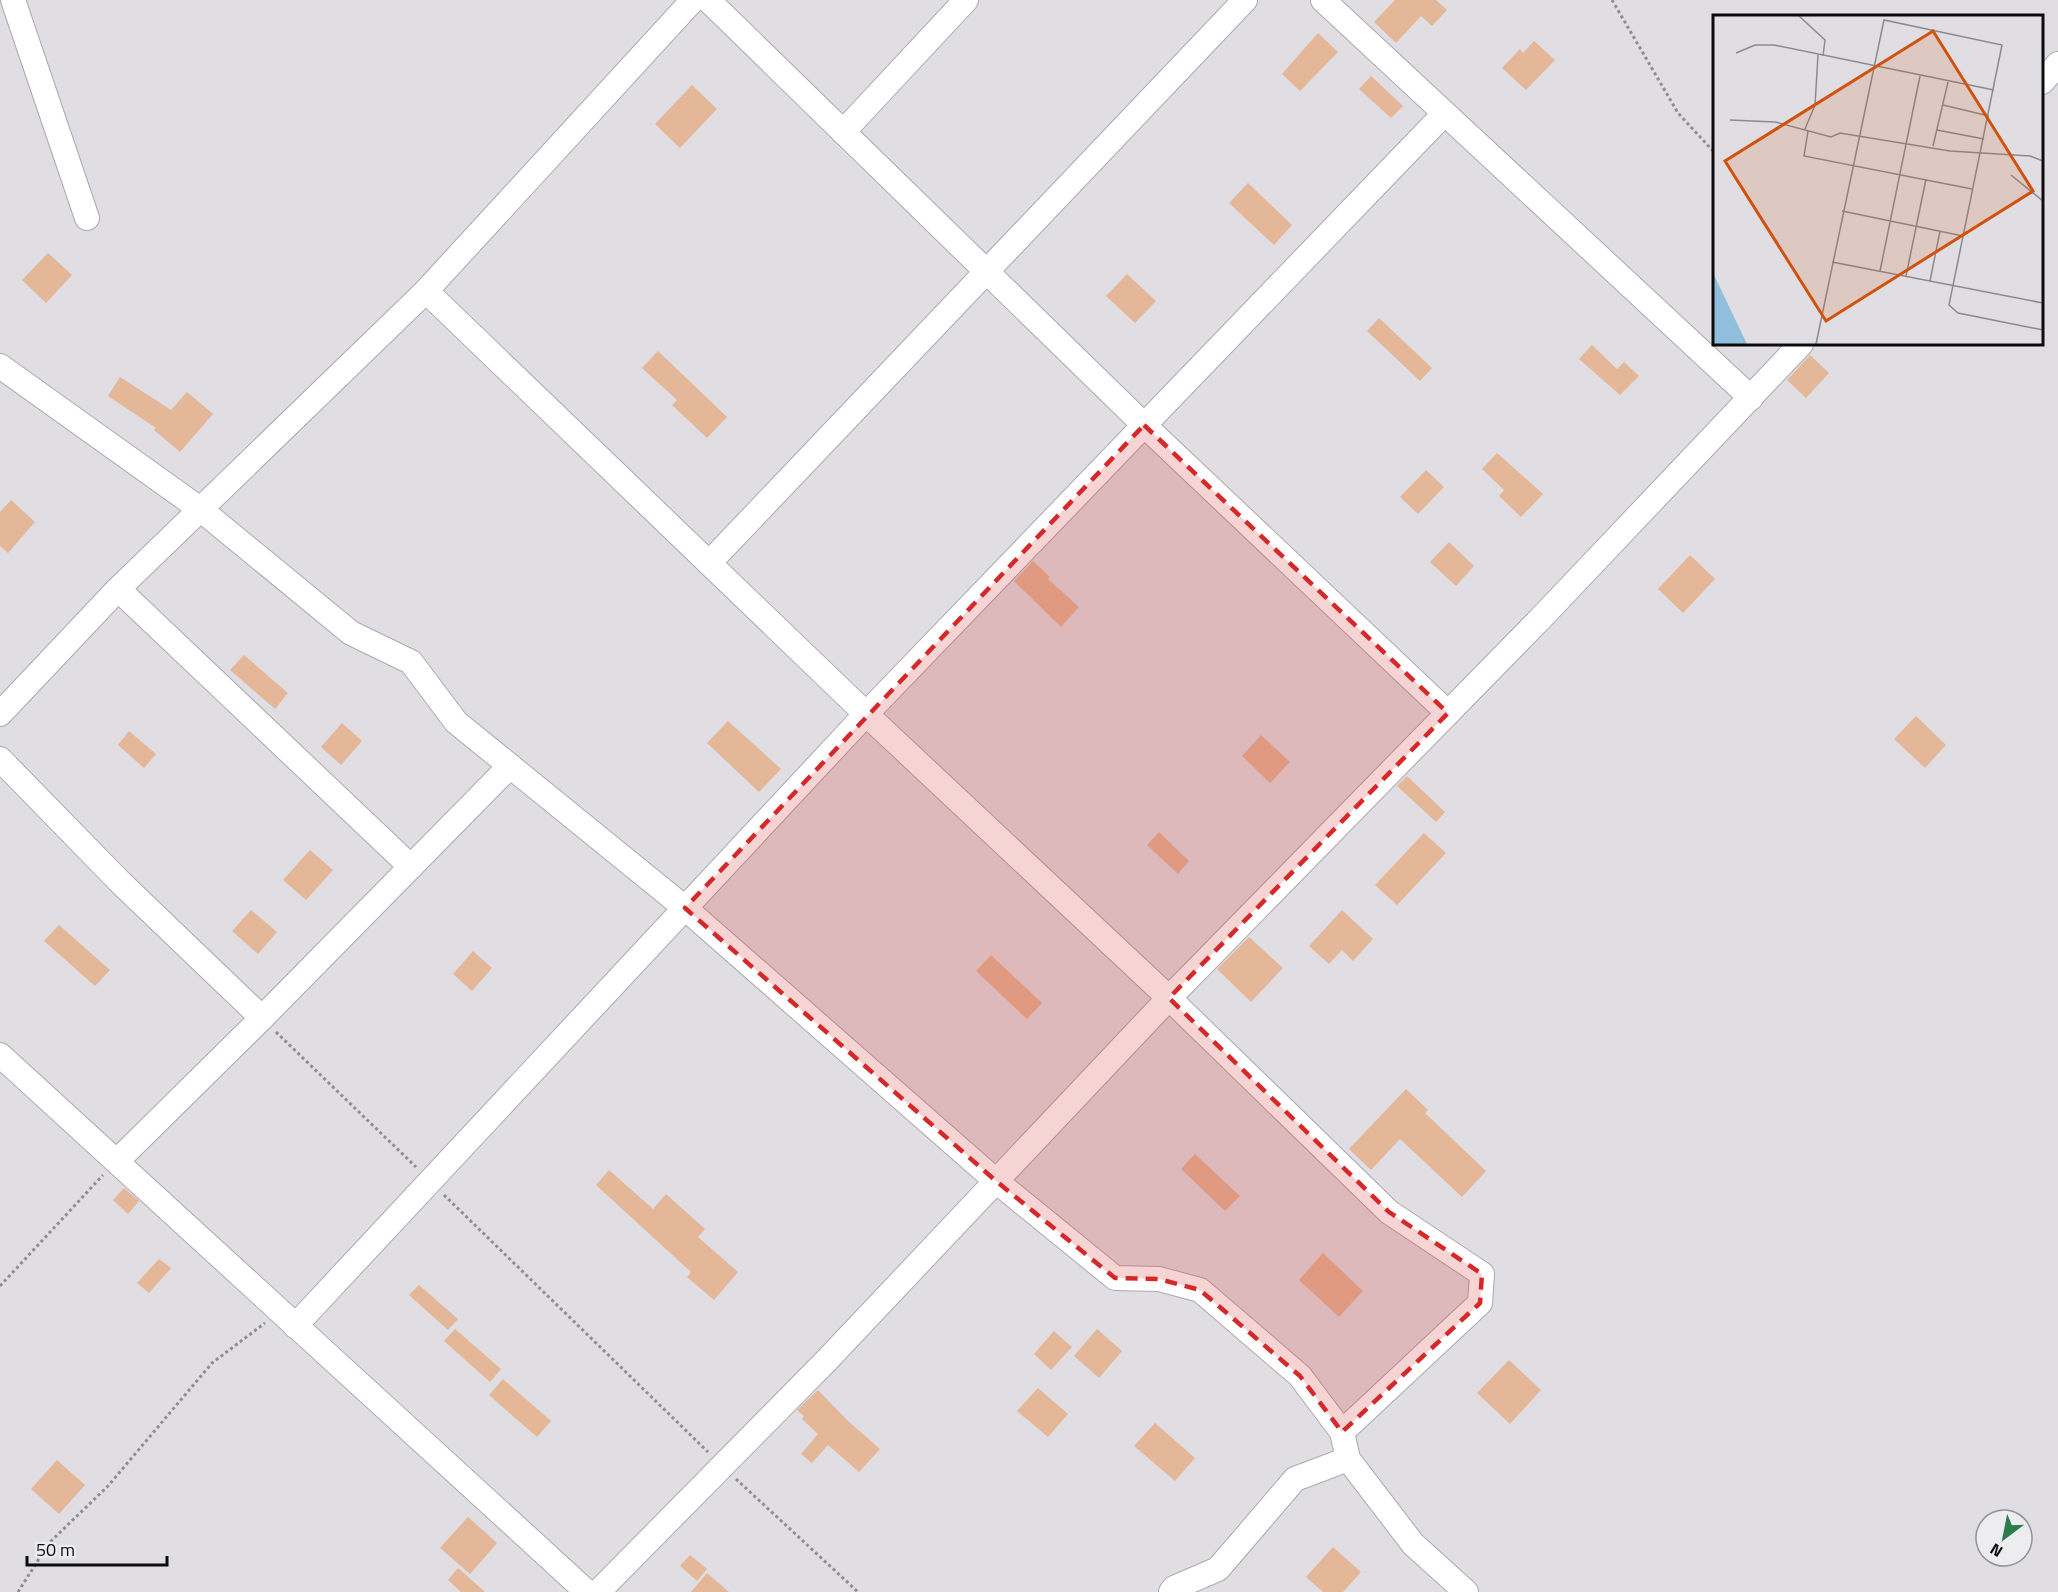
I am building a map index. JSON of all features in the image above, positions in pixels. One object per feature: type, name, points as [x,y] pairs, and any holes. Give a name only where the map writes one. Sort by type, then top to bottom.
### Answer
[{"type":"street","points":[[13,0],[87,218]]},
{"type":"street","points":[[0,714],[118,589],[426,291],[693,0]]},
{"type":"street","points":[[708,0],[1144,425],[1448,713]]},
{"type":"street","points":[[843,132],[966,0]]},
{"type":"street","points":[[709,562],[1245,0]]},
{"type":"street","points":[[1323,0],[1751,398]]},
{"type":"street","points":[[2043,81],[2058,64]]},
{"type":"street","points":[[287,1319],[430,1181],[866,714],[1444,114]]},
{"type":"street","points":[[426,291],[866,714],[1169,998],[1389,1212],[1482,1274],[1480,1303],[1342,1432]]},
{"type":"street","points":[[598,1592],[836,1351],[1169,998],[1448,713],[1800,345]]},
{"type":"street","points":[[0,366],[200,509],[351,633],[411,662],[456,722],[684,908],[996,1181],[1115,1278],[1159,1279],[1200,1290],[1300,1376],[1342,1432],[1348,1459],[1413,1544],[1466,1592]]},
{"type":"street","points":[[118,589],[411,867]]},
{"type":"street","points":[[0,759],[121,883],[262,1018]]},
{"type":"street","points":[[117,1161],[262,1018],[510,766]]},
{"type":"street","points":[[0,1055],[587,1592]]},
{"type":"street","points":[[1172,1592],[1174,1588],[1218,1569],[1295,1479],[1348,1459]]},
{"type":"path","points":[[1612,0],[1678,113],[1713,151]]},
{"type":"path","points":[[262,1018],[722,1466],[858,1592]]},
{"type":"path","points":[[0,1286],[117,1161]]},
{"type":"path","points":[[18,1592],[49,1543],[108,1486],[212,1363],[287,1319]]},
{"type":"highlighted area","points":[[1144,425],[1448,713],[1169,998],[1389,1212],[1482,1274],[1480,1303],[1342,1432],[1300,1376],[1200,1290],[1159,1279],[1115,1278],[996,1181],[685,908]]},
{"type":"building","points":[[1395,0],[1436,0],[1447,10],[1432,26],[1421,16],[1396,43],[1374,22]]},
{"type":"building","points":[[1318,33],[1338,52],[1300,91],[1282,74]]},
{"type":"building","points":[[1534,41],[1555,60],[1526,90],[1502,68],[1520,49],[1523,53]]},
{"type":"building","points":[[1371,76],[1403,106],[1391,118],[1359,89]]},
{"type":"building","points":[[692,85],[717,109],[680,148],[655,124]]},
{"type":"building","points":[[1248,183],[1292,225],[1274,245],[1229,203]]},
{"type":"building","points":[[48,253],[72,275],[46,303],[22,280]]},
{"type":"building","points":[[1127,274],[1156,301],[1135,323],[1106,296]]},
{"type":"building","points":[[1379,318],[1432,368],[1420,381],[1367,331]]},
{"type":"building","points":[[1592,345],[1617,369],[1624,362],[1639,376],[1620,395],[1579,359]]},
{"type":"building","points":[[658,351],[727,417],[707,438],[672,405],[677,400],[642,368]]},
{"type":"building","points":[[1810,355],[1829,373],[1806,398],[1787,380]]},
{"type":"building","points":[[120,377],[171,410],[187,392],[213,414],[180,452],[154,430],[156,428],[108,396]]},
{"type":"building","points":[[1497,453],[1543,494],[1521,517],[1499,496],[1504,490],[1482,469]]},
{"type":"building","points":[[1426,470],[1444,487],[1418,514],[1400,497]]},
{"type":"building","points":[[11,500],[35,522],[8,553],[0,546],[0,512]]},
{"type":"building","points":[[1449,542],[1474,566],[1456,586],[1430,562]]},
{"type":"building","points":[[1690,555],[1715,579],[1683,613],[1658,589]]},
{"type":"building","points":[[1033,561],[1050,577],[1048,579],[1079,607],[1061,627],[1014,581]]},
{"type":"building","points":[[244,655],[288,693],[275,709],[230,670]]},
{"type":"building","points":[[1916,716],[1946,745],[1925,768],[1894,739]]},
{"type":"building","points":[[728,721],[781,769],[759,792],[707,743]]},
{"type":"building","points":[[342,723],[362,741],[341,765],[321,747]]},
{"type":"building","points":[[129,731],[156,754],[144,768],[118,745]]},
{"type":"building","points":[[1261,735],[1290,762],[1270,783],[1242,756]]},
{"type":"building","points":[[1407,776],[1445,812],[1436,822],[1397,786]]},
{"type":"building","points":[[1159,832],[1189,861],[1178,874],[1147,845]]},
{"type":"building","points":[[1424,833],[1446,853],[1397,905],[1375,885]]},
{"type":"building","points":[[310,850],[333,870],[306,900],[283,880]]},
{"type":"building","points":[[251,910],[277,932],[258,954],[232,931]]},
{"type":"building","points":[[1342,910],[1373,939],[1353,961],[1342,950],[1329,964],[1309,946]]},
{"type":"building","points":[[59,925],[110,970],[95,986],[44,941]]},
{"type":"building","points":[[1249,937],[1283,968],[1251,1002],[1217,969]]},
{"type":"building","points":[[473,951],[492,968],[472,991],[453,974]]},
{"type":"building","points":[[991,955],[1042,1003],[1027,1019],[976,971]]},
{"type":"building","points":[[1406,1089],[1428,1110],[1425,1113],[1486,1171],[1462,1197],[1400,1139],[1371,1170],[1349,1149]]},
{"type":"building","points":[[1195,1154],[1240,1196],[1225,1211],[1181,1169]]},
{"type":"building","points":[[609,1170],[653,1209],[666,1194],[705,1229],[698,1237],[738,1272],[714,1300],[687,1277],[691,1272],[596,1185]]},
{"type":"building","points":[[124,1188],[139,1201],[128,1214],[113,1200]]},
{"type":"building","points":[[1323,1253],[1363,1291],[1339,1317],[1299,1280]]},
{"type":"building","points":[[159,1259],[171,1268],[149,1293],[137,1283]]},
{"type":"building","points":[[419,1285],[458,1319],[448,1330],[409,1295]]},
{"type":"building","points":[[455,1329],[501,1369],[490,1382],[444,1341]]},
{"type":"building","points":[[1097,1329],[1122,1351],[1099,1378],[1074,1356]]},
{"type":"building","points":[[1054,1331],[1072,1347],[1051,1370],[1034,1354]]},
{"type":"building","points":[[1509,1360],[1541,1390],[1510,1424],[1477,1393]]},
{"type":"building","points":[[503,1379],[551,1421],[537,1437],[489,1395]]},
{"type":"building","points":[[1038,1388],[1068,1414],[1048,1437],[1017,1411]]},
{"type":"building","points":[[818,1390],[880,1449],[859,1472],[828,1445],[812,1463],[801,1454],[818,1434],[802,1419],[804,1416],[797,1410]]},
{"type":"building","points":[[1155,1423],[1195,1458],[1175,1481],[1134,1446]]},
{"type":"building","points":[[57,1460],[85,1485],[59,1514],[31,1489]]},
{"type":"building","points":[[468,1517],[497,1543],[470,1574],[440,1548]]},
{"type":"building","points":[[1333,1547],[1361,1572],[1343,1592],[1323,1592],[1306,1577]]},
{"type":"building","points":[[690,1555],[707,1569],[697,1581],[680,1566]]},
{"type":"building","points":[[458,1568],[485,1592],[461,1592],[448,1580]]},
{"type":"building","points":[[707,1573],[729,1592],[691,1592]]}]
